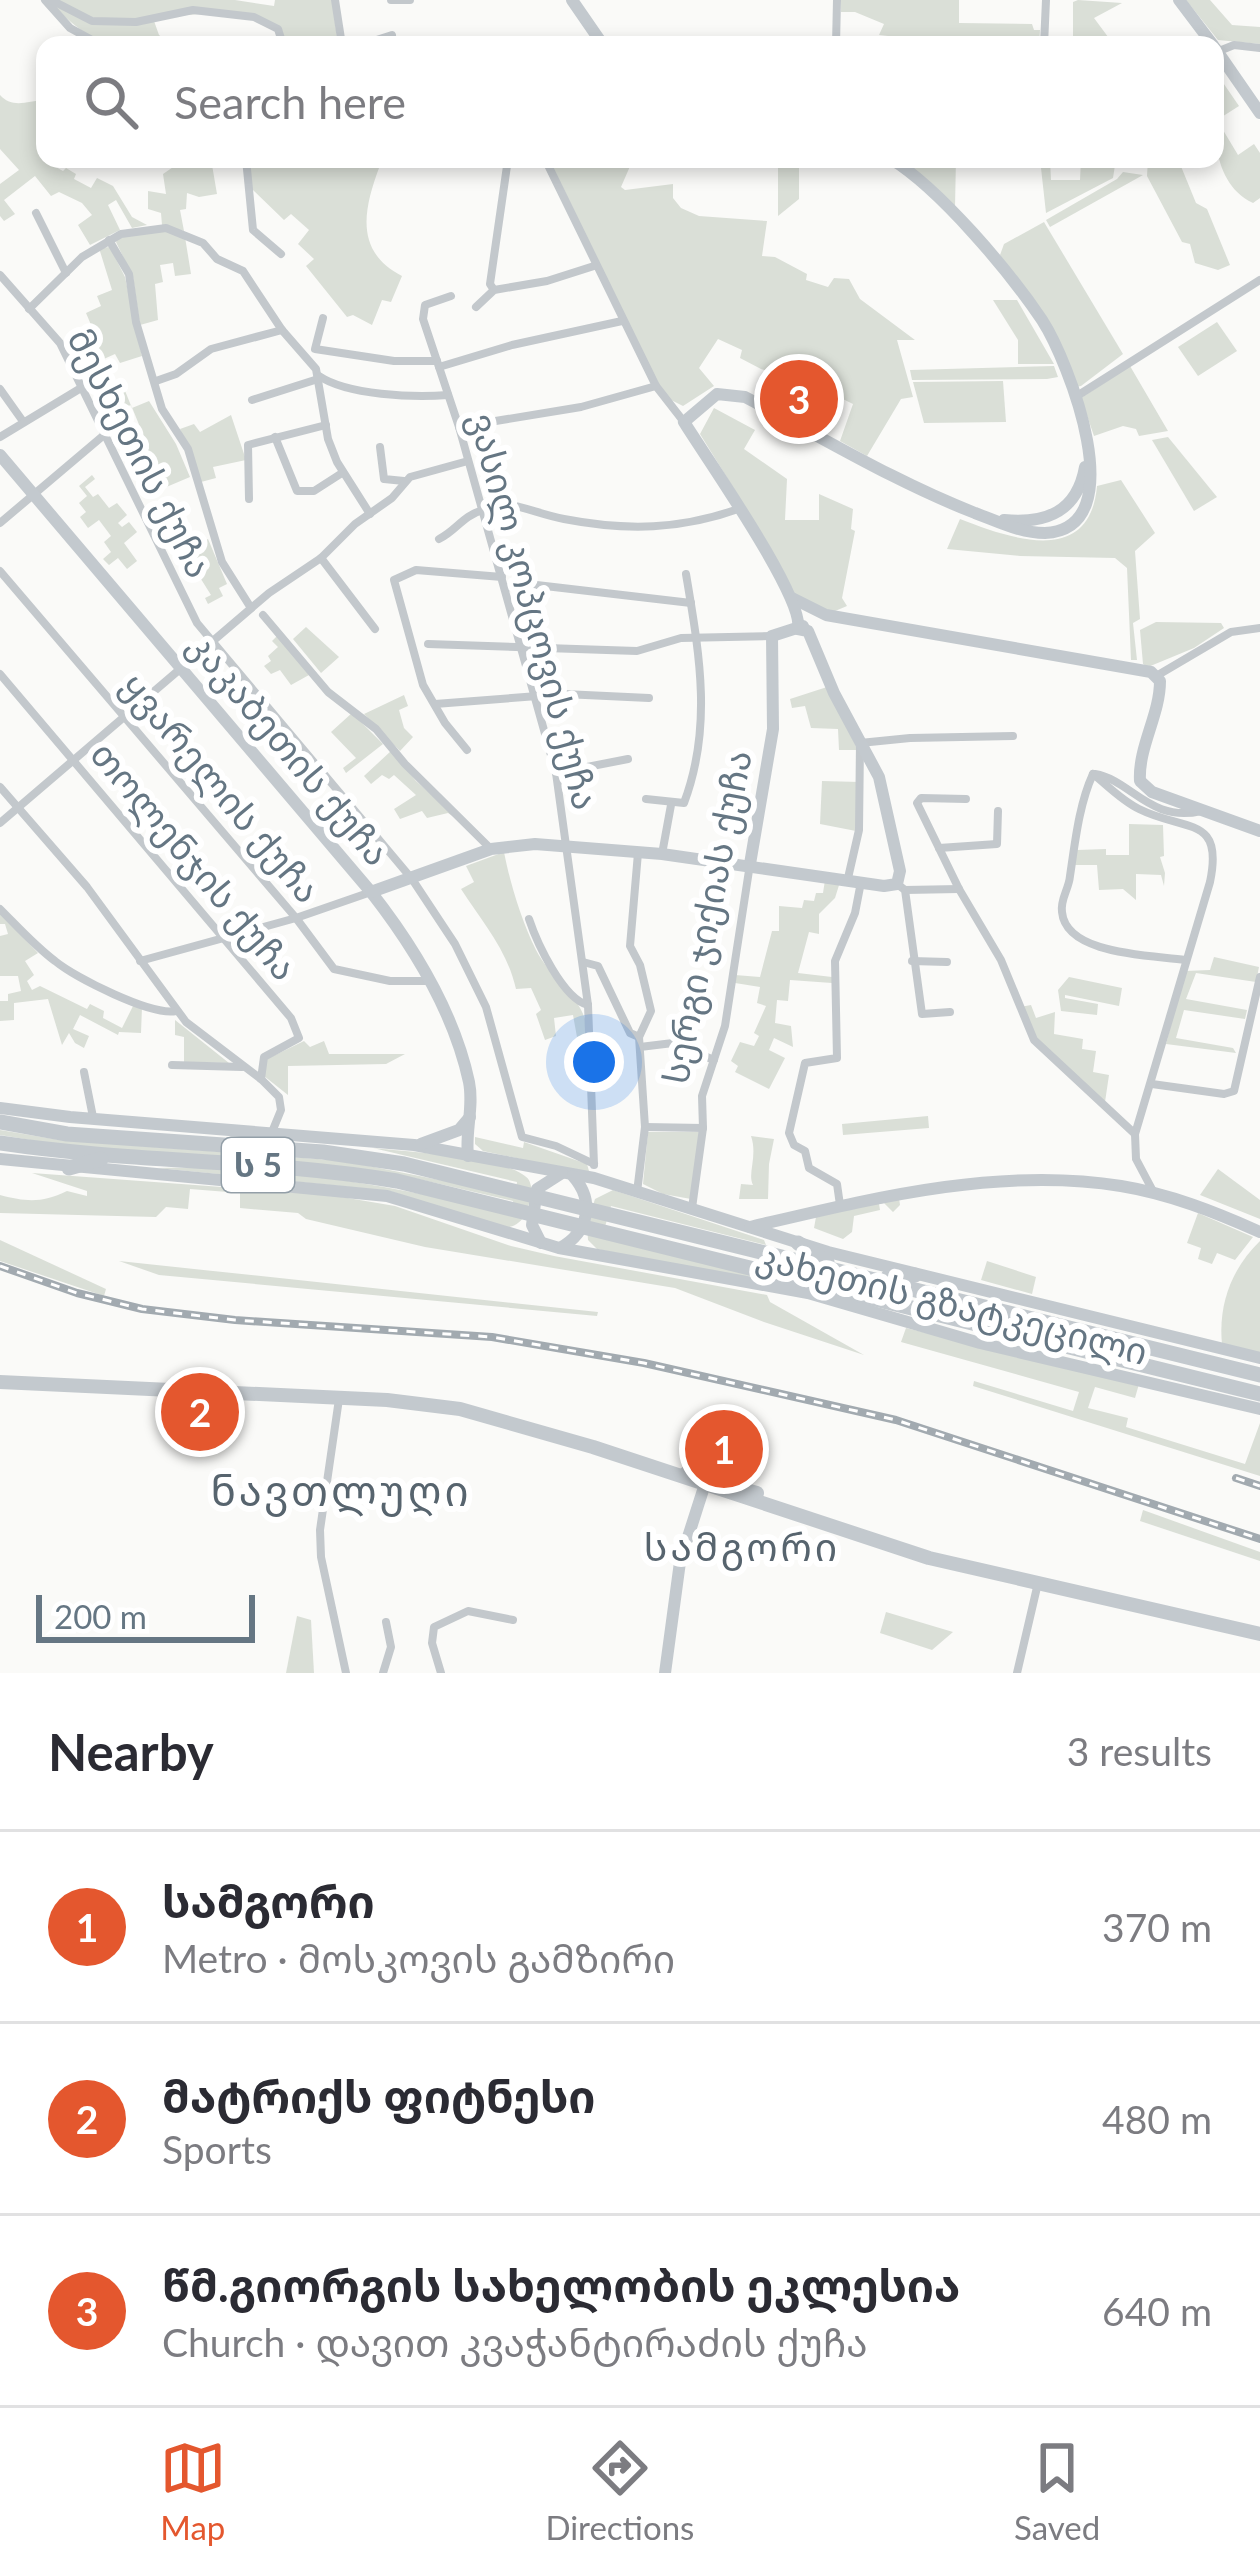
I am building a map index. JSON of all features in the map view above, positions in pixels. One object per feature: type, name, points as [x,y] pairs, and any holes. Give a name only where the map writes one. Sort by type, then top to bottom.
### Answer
[{"type":"highway","points":[[0,1110],[25,1128]]},
{"type":"highway","name":"კახეთის გზატკეცილი","points":[[0,1122],[381,1159],[1260,1375]]},
{"type":"highway","points":[[257,1146],[300,1136]]},
{"type":"highway","points":[[345,1141],[381,1159]]},
{"type":"highway","name":"კახეთის გზატკეცილი","points":[[0,1143],[349,1174],[512,1208],[1260,1394]]},
{"type":"highway","points":[[69,1168],[116,1155]]},
{"type":"highway","points":[[798,1243],[839,1270]]},
{"type":"highway","points":[[770,1272],[808,1293]]},
{"type":"highway","points":[[873,1278],[915,1275]]},
{"type":"highway","points":[[874,1311],[919,1310]]},
{"type":"main road","points":[[0,1382],[418,1403],[793,1505],[856,1534],[928,1558],[1260,1635]]},
{"type":"street","points":[[47,0],[70,28],[85,36]]},
{"type":"street","points":[[47,0],[80,18],[104,22],[136,22],[194,10],[254,17],[278,29],[280,36]]},
{"type":"street","points":[[335,0],[340,36]]},
{"type":"street","points":[[391,0],[410,0]]},
{"type":"street","points":[[572,0],[597,36]]},
{"type":"street","points":[[836,36],[837,0]]},
{"type":"street","points":[[1044,36],[1046,0]]},
{"type":"street","points":[[1179,0],[1206,36]]},
{"type":"street","points":[[1224,47],[1260,48]]},
{"type":"street","points":[[1224,61],[1260,113]]},
{"type":"street","points":[[247,168],[253,230],[281,254]]},
{"type":"street","points":[[494,290],[490,284],[507,168]]},
{"type":"street","points":[[549,168],[656,386],[741,508],[789,596],[809,620],[834,693],[880,777],[922,1015],[950,1012]]},
{"type":"street","points":[[684,422],[717,394],[737,394],[898,481],[990,519],[1034,521],[1065,508],[1083,480],[1087,442],[1058,350],[1029,302],[942,203],[901,168]]},
{"type":"street","points":[[36,214],[66,273]]},
{"type":"street","points":[[28,309],[109,240],[157,226],[187,234],[217,259],[244,271],[319,378],[326,425],[343,473],[370,514]]},
{"type":"street","points":[[109,240],[129,274],[138,330],[167,419],[188,449],[222,562],[251,608]]},
{"type":"street","points":[[476,307],[494,290],[547,281],[594,266]]},
{"type":"street","name":"მესხეთის ქუჩა","points":[[0,275],[60,343],[187,607],[412,879],[455,944],[486,1007],[512,1093],[518,1132],[556,1146],[594,1171]]},
{"type":"street","points":[[1076,397],[1260,280]]},
{"type":"street","name":"ვასილ კოპცოვის ქუჩა","points":[[452,296],[425,305],[422,311],[556,773],[584,962],[594,1171]]},
{"type":"street","points":[[323,318],[315,349],[438,364],[622,320]]},
{"type":"street","points":[[156,381],[176,374],[211,350],[282,330]]},
{"type":"street","points":[[252,400],[319,378],[386,393],[448,395]]},
{"type":"street","points":[[459,427],[581,407],[656,386]]},
{"type":"street","points":[[0,436],[81,388]]},
{"type":"street","points":[[0,389],[22,420]]},
{"type":"street","points":[[249,499],[247,448],[326,425]]},
{"type":"street","points":[[0,523],[104,435]]},
{"type":"street","points":[[275,437],[297,491],[314,491],[343,473]]},
{"type":"street","points":[[380,447],[384,479],[404,481]]},
{"type":"street","name":"კაკაბეთის ქუჩა","points":[[0,455],[410,943],[470,1084],[468,1156]]},
{"type":"street","points":[[0,823],[251,608],[321,558],[392,498],[404,481],[419,472],[468,460]]},
{"type":"street","points":[[439,539],[460,519],[498,502],[566,520],[641,528],[689,525],[741,508]]},
{"type":"street","points":[[321,558],[375,629]]},
{"type":"street","points":[[421,572],[422,559]]},
{"type":"street","name":"ყვარელის ქუჩა","points":[[0,571],[296,918],[334,969],[390,981],[430,981]]},
{"type":"street","points":[[467,750],[423,685],[416,648],[397,600],[395,578],[411,571],[502,577]]},
{"type":"street","points":[[646,800],[681,805],[686,800],[703,716],[703,677],[686,574]]},
{"type":"street","points":[[505,588],[528,584],[691,603]]},
{"type":"street","points":[[263,615],[328,692],[376,729],[490,849]]},
{"type":"street","points":[[428,644],[638,651],[695,637],[772,636],[809,620],[1141,668],[1158,675]]},
{"type":"street","points":[[1158,675],[1232,632],[1260,628]]},
{"type":"street","name":"სერგი ჯიქიას ქუჩა","points":[[692,1209],[703,1128],[702,1096],[725,1026],[773,729],[772,636]]},
{"type":"street","name":"თოლენჯის ქუჩა","points":[[0,674],[300,1032],[294,1043],[264,1058],[261,1079]]},
{"type":"street","points":[[1158,675],[1160,696],[1142,755],[1140,781],[1152,792],[1260,831]]},
{"type":"street","points":[[435,704],[564,694],[649,698]]},
{"type":"street","points":[[863,741],[1013,736]]},
{"type":"street","points":[[841,1204],[837,1184],[809,1168],[805,1151],[794,1145],[789,1133],[806,1064],[837,1058],[836,961],[855,913],[863,741]]},
{"type":"street","points":[[556,773],[628,759]]},
{"type":"street","points":[[1093,774],[1102,774],[1136,799],[1190,814],[1203,811]]},
{"type":"street","points":[[1093,774],[1137,808],[1204,831],[1214,846],[1210,882],[1135,1134],[1136,1159],[1154,1195]]},
{"type":"street","points":[[1093,774],[1073,849],[1070,883],[1062,899],[1065,925],[1091,946],[1185,960]]},
{"type":"street","points":[[0,788],[84,883],[177,1010],[203,1038],[261,1079],[281,1103],[272,1132]]},
{"type":"street","points":[[966,799],[921,798],[918,807],[1000,960],[1034,1040],[1135,1134]]},
{"type":"street","points":[[662,854],[671,805]]},
{"type":"street","points":[[939,848],[998,844],[998,811]]},
{"type":"street","points":[[140,961],[296,918],[490,849],[535,844],[750,864],[901,887],[959,889]]},
{"type":"street","points":[[637,1192],[645,1127],[640,1042],[651,1011],[640,965],[630,946],[638,852]]},
{"type":"street","points":[[0,909],[57,963],[78,975],[161,1011],[177,1010]]},
{"type":"street","points":[[529,919],[542,953],[571,995],[588,1005]]},
{"type":"street","points":[[912,961],[946,962]]},
{"type":"street","points":[[584,962],[598,966],[630,1033],[640,1042],[673,1043],[714,1060]]},
{"type":"street","points":[[1152,1084],[1224,1094],[1234,1090],[1260,977]]},
{"type":"street","points":[[172,1065],[242,1066]]},
{"type":"street","points":[[84,1072],[93,1119]]},
{"type":"street","name":"კახეთის გზატკეცილი","points":[[0,1110],[413,1145],[567,1173],[594,1171],[618,1187],[798,1243],[1260,1358]]},
{"type":"street","points":[[413,1145],[459,1130],[471,1114]]},
{"type":"street","points":[[645,1127],[703,1128]]},
{"type":"street","name":"კახეთის გზატკეცილი","points":[[0,1160],[372,1193],[542,1244],[808,1293],[980,1343],[1260,1409]]},
{"type":"street","points":[[520,1165],[537,1189],[532,1225],[542,1244]]},
{"type":"street","points":[[537,1189],[567,1173],[582,1187],[588,1205]]},
{"type":"street","points":[[749,1227],[841,1204],[1012,1182],[1096,1183],[1208,1209],[1260,1232]]},
{"type":"street","points":[[559,1248],[579,1234],[588,1205],[601,1191],[618,1187]]},
{"type":"street","points":[[798,1243],[795,1230],[804,1214]]},
{"type":"street","points":[[340,1397],[320,1530],[321,1557],[346,1673]]},
{"type":"street","points":[[665,1673],[680,1562],[706,1482]]},
{"type":"street","points":[[1017,1673],[1038,1583]]},
{"type":"street","points":[[441,1673],[432,1643],[434,1627],[468,1612],[513,1620]]},
{"type":"street","points":[[384,1673],[392,1647],[386,1622]]},
{"type":"shaded area","points":[[56,0],[235,0],[274,6],[275,0],[332,0],[337,36],[281,36],[279,28],[243,15],[102,20]]},
{"type":"shaded area","points":[[841,0],[959,0],[959,23],[1032,24],[1040,36],[879,35],[884,24],[855,12],[841,12]]},
{"type":"shaded area","points":[[1186,0],[1210,0],[1232,25],[1260,27],[1260,44],[1215,36]]},
{"type":"shaded area","points":[[50,2],[100,22],[154,21],[160,36],[90,36]]},
{"type":"shaded area","points":[[1073,2],[1122,3],[1094,18],[1107,36],[1073,36]]},
{"type":"shaded area","points":[[1224,84],[1239,106],[1224,116]]},
{"type":"shaded area","points":[[0,95],[15,103],[36,101],[36,168],[66,168],[91,188],[97,178],[113,186],[132,217],[147,225],[132,228],[116,200],[108,205],[120,230],[90,245],[78,225],[92,215],[82,203],[59,192],[51,196],[35,176],[4,200],[15,214],[4,221],[0,184],[19,170],[0,149]]},
{"type":"shaded area","points":[[1224,132],[1238,155],[1254,144],[1260,153],[1260,198],[1253,203],[1227,179],[1222,168]]},
{"type":"shaded area","points":[[172,168],[213,168],[217,194],[187,193],[186,209],[180,210],[184,231],[162,225],[161,213],[148,209],[148,191],[166,194],[163,174]]},
{"type":"shaded area","points":[[249,168],[379,168],[369,200],[367,229],[376,255],[402,276],[391,302],[382,300],[372,325],[353,315],[347,317],[306,266],[314,259],[298,244],[309,230],[291,214],[284,220],[252,189]]},
{"type":"shaded area","points":[[553,168],[629,168],[621,187],[625,190],[673,184],[673,198],[681,208],[699,216],[767,221],[762,256],[775,257],[807,274],[806,280],[828,287],[834,278],[849,279],[860,299],[915,340],[897,340],[913,397],[901,399],[867,456],[840,441],[853,404],[816,386],[761,369],[740,358],[742,350],[718,339],[699,368],[714,386],[683,406],[658,385]]},
{"type":"shaded area","points":[[778,168],[799,168],[799,199],[778,216]]},
{"type":"shaded area","points":[[910,168],[956,168],[955,207]]},
{"type":"shaded area","points":[[1041,168],[1050,168],[1051,180],[1080,180],[1081,168],[1115,168],[1113,178],[1046,213]]},
{"type":"shaded area","points":[[1147,168],[1182,168],[1196,203],[1207,209],[1230,265],[1218,270],[1195,263],[1190,244],[1182,242],[1147,176]]},
{"type":"shaded area","points":[[1123,172],[1143,175],[1050,227],[1046,220]]},
{"type":"shaded area","points":[[1044,222],[1123,354],[1081,386],[1076,387],[1000,255],[1004,244]]},
{"type":"shaded area","points":[[161,229],[185,237],[191,274],[175,276],[173,263],[160,265],[163,282],[155,284],[158,320],[140,325],[133,277],[116,242]]},
{"type":"shaded area","points":[[110,247],[125,277],[142,356],[120,363],[115,354],[77,371],[68,354],[97,339],[86,313],[101,306],[97,296],[112,290],[99,248]]},
{"type":"shaded area","points":[[993,300],[1017,300],[1054,364],[1018,364],[1018,340]]},
{"type":"shaded area","points":[[1217,322],[1237,351],[1198,376],[1178,347]]},
{"type":"shaded area","points":[[1054,366],[1058,377],[1047,379],[912,380],[910,370]]},
{"type":"shaded area","points":[[1130,366],[1168,431],[1139,436],[1136,429],[1123,426],[1094,436],[1081,398]]},
{"type":"shaded area","points":[[121,381],[131,405],[122,408],[114,384]]},
{"type":"shaded area","points":[[1003,381],[1006,422],[924,423],[913,382]]},
{"type":"shaded area","points":[[149,401],[190,477],[164,488],[153,462],[137,468],[132,457],[149,449],[132,408]]},
{"type":"shaded area","points":[[714,408],[755,430],[744,449],[787,479],[785,520],[819,520],[819,494],[853,509],[851,529],[855,531],[842,598],[847,606],[828,614],[790,594],[770,547],[700,434]]},
{"type":"shaded area","points":[[231,415],[246,460],[213,467],[216,478],[201,482],[180,429],[194,424],[200,432]]},
{"type":"shaded area","points":[[1168,437],[1217,497],[1194,511],[1152,440]]},
{"type":"shaded area","points":[[92,475],[95,479],[85,487],[109,508],[117,503],[127,515],[118,523],[122,527],[129,522],[137,532],[124,543],[137,561],[127,569],[118,558],[109,565],[103,559],[111,552],[104,542],[111,536],[99,520],[88,528],[80,517],[86,512],[79,503],[87,496],[79,486]]},
{"type":"shaded area","points":[[1121,480],[1155,533],[1135,551],[1140,619],[1133,623],[1137,660],[1131,660],[1127,568],[1115,558],[947,549],[960,519],[1023,539],[1063,537],[1080,528],[1091,512],[1097,486]]},
{"type":"shaded area","points":[[208,539],[227,584],[219,588],[223,596],[208,604],[205,598],[211,595],[194,568],[199,565],[190,548]]},
{"type":"shaded area","points":[[1156,622],[1221,623],[1224,628],[1194,648],[1148,667],[1143,664],[1140,630]]},
{"type":"shaded area","points":[[306,627],[339,657],[321,673],[293,639]]},
{"type":"shaded area","points":[[279,634],[309,675],[291,685],[280,670],[271,674],[264,666],[278,647],[272,641]]},
{"type":"shaded area","points":[[827,687],[858,750],[839,750],[838,729],[811,728],[805,706],[792,708],[790,699]]},
{"type":"shaded area","points":[[404,695],[408,706],[399,710],[404,728],[413,737],[400,751],[364,714]]},
{"type":"shaded area","points":[[352,713],[383,744],[346,773],[343,768],[356,758],[331,732]]},
{"type":"shaded area","points":[[391,751],[463,823],[448,813],[427,818],[422,811],[400,819],[394,809],[416,795],[394,775],[389,779],[382,775],[371,784],[364,776]]},
{"type":"shaded area","points":[[822,781],[860,782],[856,831],[820,824]]},
{"type":"shaded area","points":[[1129,824],[1163,825],[1164,886],[1161,875],[1136,874],[1136,900],[1123,889],[1099,890],[1097,865],[1075,865],[1077,850],[1106,849],[1106,855],[1129,855]]},
{"type":"shaded area","points":[[504,852],[531,939],[581,1010],[588,1035],[577,1037],[573,1015],[554,1018],[556,1036],[545,1040],[536,1014],[541,1010],[531,988],[516,989],[500,948],[461,889],[474,882],[466,866]]},
{"type":"shaded area","points":[[825,880],[840,882],[835,898],[819,914],[819,934],[809,932],[798,973],[832,977],[832,983],[790,980],[788,1001],[777,1000],[775,1023],[791,1026],[793,1047],[774,1038],[769,1050],[785,1058],[769,1089],[735,1072],[738,1066],[731,1061],[740,1042],[754,1046],[759,1036],[754,1033],[766,1006],[757,1003],[760,987],[735,983],[735,975],[760,977],[772,931],[779,931],[779,906],[802,908],[804,900],[814,901],[816,893],[823,893]]},
{"type":"shaded area","points":[[0,913],[38,953],[25,961],[34,975],[27,981],[32,990],[40,986],[87,1009],[90,1004],[122,1028],[134,1004],[142,1007],[141,1033],[118,1035],[80,1015],[73,1029],[89,1036],[84,1048],[69,1033],[62,1045],[48,999],[14,1003],[14,1020],[0,1021],[0,1001],[21,991],[18,976],[0,976],[0,936],[8,934],[5,924],[0,924]]},
{"type":"shaded area","points":[[1214,957],[1259,967],[1256,982],[1196,973],[1186,999],[1247,1010],[1245,1019],[1184,1010],[1176,1038],[1233,1048],[1236,1053],[1166,1044],[1185,971],[1210,970]]},
{"type":"shaded area","points":[[1069,977],[1122,988],[1119,1006],[1065,995],[1098,1004],[1097,1015],[1061,1011],[1058,990]]},
{"type":"shaded area","points":[[1031,1005],[1036,1018],[1055,1012],[1054,1034],[1083,1039],[1082,1049],[1096,1051],[1093,1072],[1109,1075],[1105,1102],[1037,1039],[1020,1007]]},
{"type":"shaded area","points":[[175,1020],[229,1063],[184,1062],[184,1037],[175,1035]]},
{"type":"shaded area","points":[[304,1041],[310,1047],[324,1041],[329,1054],[405,1054],[386,1064],[288,1066],[288,1095],[264,1076],[267,1059]]},
{"type":"shaded area","points":[[928,1116],[929,1128],[843,1135],[842,1124]]},
{"type":"shaded area","points":[[0,1130],[60,1140],[344,1161],[515,1195],[517,1182],[373,1148],[428,1153],[509,1168],[527,1177],[532,1189],[521,1220],[502,1228],[390,1191],[157,1168],[247,1170],[337,1180],[514,1215],[513,1201],[414,1178],[61,1145],[0,1135]]},
{"type":"shaded area","points":[[648,1132],[699,1132],[691,1199],[643,1184]]},
{"type":"shaded area","points":[[751,1136],[774,1139],[768,1199],[739,1199],[741,1184],[753,1185]]},
{"type":"shaded area","points":[[475,1137],[523,1148],[524,1142],[587,1164],[589,1171],[483,1151]]},
{"type":"shaded area","points":[[1218,1169],[1260,1200],[1260,1219],[1200,1195]]},
{"type":"shaded area","points":[[32,1173],[330,1195],[395,1206],[511,1246],[767,1295],[770,1302],[864,1355],[675,1288],[425,1247],[306,1219],[298,1213],[240,1208],[240,1193],[190,1189],[188,1209],[166,1207],[156,1217],[0,1213],[0,1195],[34,1200],[67,1191],[87,1196],[87,1191]]},
{"type":"shaded area","points":[[613,1190],[764,1240],[766,1245],[611,1206],[602,1237],[758,1277],[721,1275],[597,1249],[588,1240],[587,1224],[595,1199]]},
{"type":"shaded area","points":[[899,1198],[900,1205],[893,1212],[884,1203],[879,1204],[880,1210],[854,1216],[852,1232],[843,1239],[814,1228],[816,1217]]},
{"type":"shaded area","points":[[1198,1213],[1253,1237],[1235,1260],[1217,1253],[1212,1264],[1198,1259],[1201,1248],[1187,1243]]},
{"type":"shaded area","points":[[0,1240],[106,1289],[104,1296],[0,1261]]},
{"type":"shaded area","points":[[1260,1241],[1260,1353],[1222,1344],[1221,1329],[1229,1288]]},
{"type":"shaded area","points":[[119,1261],[598,1312],[597,1316],[159,1275]]},
{"type":"shaded area","points":[[987,1261],[1036,1277],[1032,1294],[981,1280]]},
{"type":"shaded area","points":[[906,1328],[1139,1384],[1135,1398],[1095,1387],[1088,1408],[1128,1418],[1126,1427],[1245,1464],[1260,1423],[1260,1476],[973,1386],[974,1381],[1073,1411],[1079,1392],[901,1342]]},
{"type":"shaded area","points":[[1143,1510],[1260,1552],[1260,1561],[1140,1521]]},
{"type":"shaded area","points":[[886,1612],[953,1632],[932,1650],[880,1633]]},
{"type":"shaded area","points":[[297,1616],[311,1620],[314,1673],[286,1673]]},
{"type":"railway","points":[[0,1266],[142,1309],[492,1337],[644,1363],[896,1420],[1260,1539]]},
{"type":"railway","points":[[1236,1478],[1260,1486]]},
{"type":"place","name":"წმ.გიორგის სახელობის ეკლესია","points":[[799,399]]},
{"type":"place","name":"მატრიქს ფიტნესი","points":[[200,1412]]},
{"type":"place","name":"სამგორი","points":[[724,1449]]},
{"type":"district","name":"ნავთლუღი","points":[[341,1491]]},
{"type":"district","name":"სამგორი","points":[[742,1547]]}]
